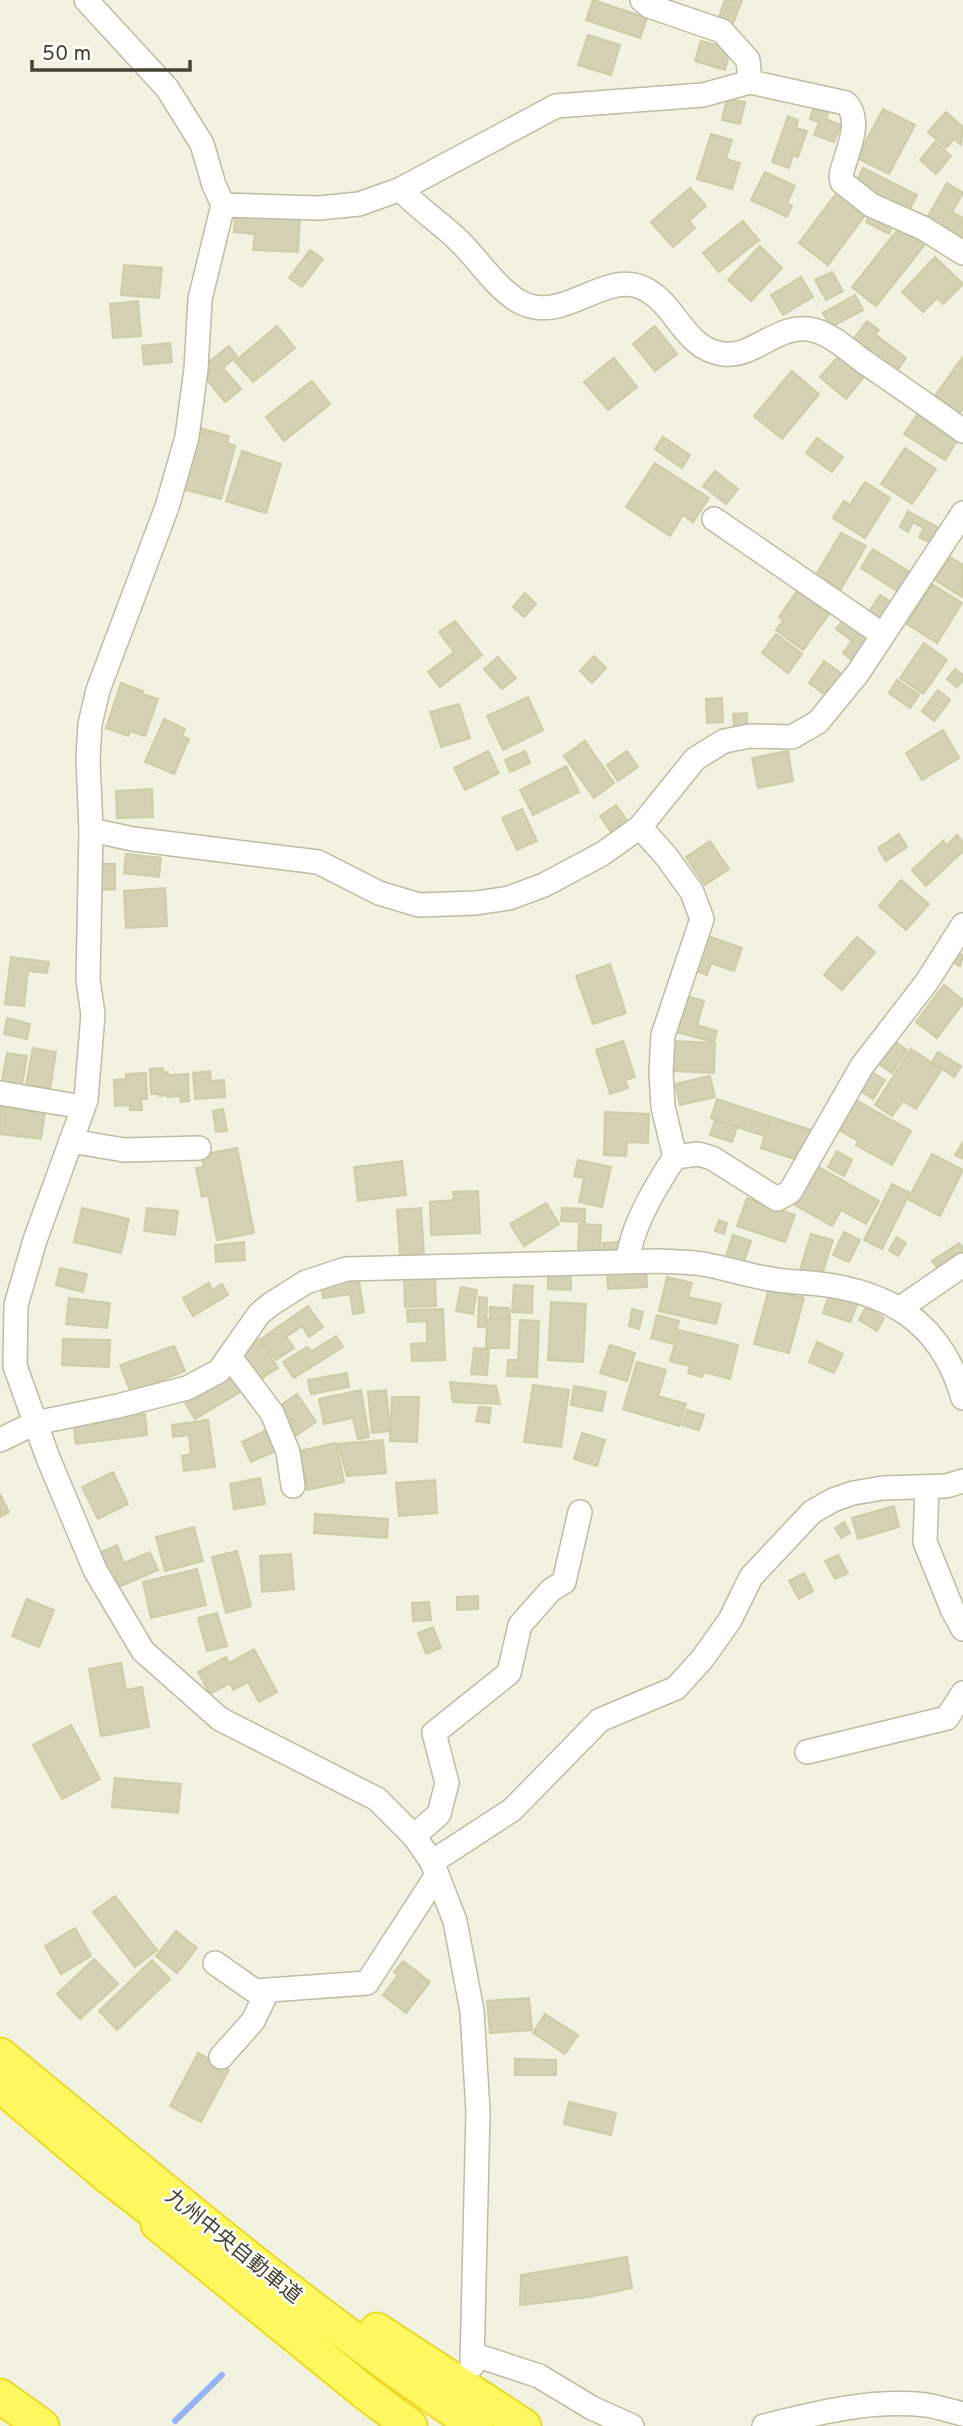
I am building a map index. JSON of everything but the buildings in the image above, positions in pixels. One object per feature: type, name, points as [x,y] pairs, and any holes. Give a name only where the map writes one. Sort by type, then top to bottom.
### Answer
[{"type":"highway","name":"九州中央自動車道","points":[[0,2055],[113,2164],[307,2330],[417,2412],[440,2426]]},
{"type":"highway","name":"九州中央自動車道","points":[[0,2085],[476,2426]]},
{"type":"highway","points":[[113,2164],[169,2234],[410,2426]]},
{"type":"highway","points":[[113,2164],[285,2269],[524,2426]]},
{"type":"highway","points":[[0,2396],[41,2426]]},
{"type":"street","points":[[86,0],[167,88],[202,144],[223,205],[200,299],[196,369],[187,437],[167,507],[98,690],[90,724],[88,980],[93,1014],[86,1100],[16,1305],[15,1366],[35,1423],[95,1570],[143,1651],[220,1719],[377,1799],[414,1836],[434,1868],[455,1921],[472,2011],[478,2111],[472,2360],[539,2376],[592,2408],[632,2426]]},
{"type":"street","points":[[642,0],[649,6],[722,31],[748,60],[750,82]]},
{"type":"street","points":[[223,205],[319,208],[359,204],[401,189],[556,106],[703,95],[750,82],[846,103],[855,118],[841,176],[842,182],[871,205],[923,228],[963,253]]},
{"type":"street","points":[[401,189],[403,195],[430,214],[464,245],[500,285],[519,301],[531,306],[558,307],[614,285],[647,289],[690,337],[706,349],[721,354],[741,352],[782,332],[813,330],[843,346],[963,431]]},
{"type":"street","points":[[91,830],[133,839],[318,862],[379,893],[419,905],[509,898],[544,885],[590,860],[640,827],[695,759],[724,741],[750,736],[792,737],[818,722],[858,673],[963,513]]},
{"type":"street","points":[[713,519],[883,635]]},
{"type":"street","points":[[628,1261],[635,1231],[675,1157],[663,1107],[663,1035],[702,919],[692,892],[666,856],[640,827]]},
{"type":"street","points":[[675,1157],[698,1154],[712,1158],[776,1199],[790,1192],[862,1066],[926,983],[963,925]]},
{"type":"street","points":[[0,1093],[83,1107]]},
{"type":"street","points":[[71,1141],[124,1150],[199,1148]]},
{"type":"street","points":[[0,1440],[35,1423],[187,1388],[219,1371],[259,1314],[271,1304],[306,1282],[346,1269],[628,1261],[703,1265],[771,1279],[835,1286],[869,1294],[899,1309],[936,1339],[950,1364],[963,1398]]},
{"type":"street","points":[[899,1309],[963,1265]]},
{"type":"street","points":[[230,1357],[272,1413],[288,1452],[293,1486]]},
{"type":"street","points":[[215,1963],[255,1991],[367,1983],[434,1868],[512,1810],[600,1720],[676,1688],[704,1658],[730,1620],[751,1577],[812,1512],[853,1493],[883,1488],[947,1486],[963,1481]]},
{"type":"street","points":[[926,1487],[925,1542],[963,1629]]},
{"type":"street","points":[[414,1836],[439,1814],[447,1783],[434,1732],[509,1674],[520,1625],[551,1590],[564,1582],[580,1512]]},
{"type":"street","points":[[807,1752],[947,1718],[963,1693]]},
{"type":"street","points":[[221,2057],[253,2021],[268,1990]]},
{"type":"street","points":[[764,2426],[841,2407],[926,2405],[963,2414]]},
{"type":"waterway","points":[[175,2421],[222,2375]]}]
